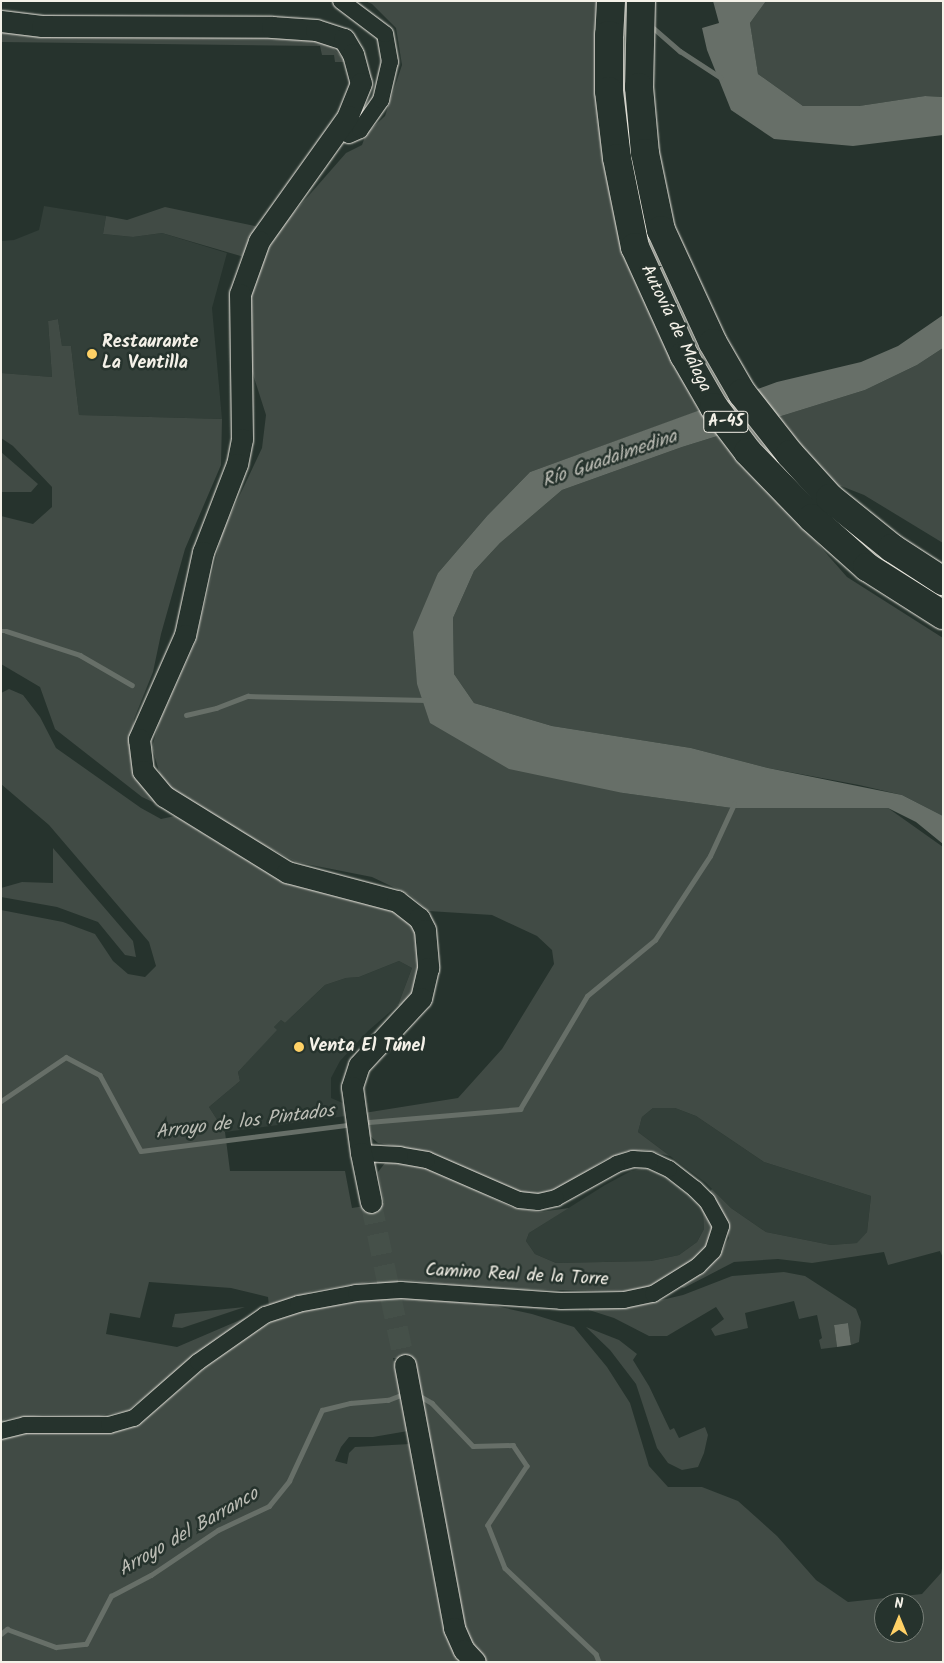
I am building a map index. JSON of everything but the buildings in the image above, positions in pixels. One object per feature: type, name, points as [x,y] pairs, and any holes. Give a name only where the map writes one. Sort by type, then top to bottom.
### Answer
[{"type":"highway","name":"Autovía de Málaga","points":[[611,1],[609,91],[617,158],[635,247],[684,355],[714,407],[748,452],[812,518],[867,567],[943,615]]},
{"type":"highway","name":"Autovía de Málaga","points":[[641,1],[639,87],[645,153],[660,230],[713,344],[742,393],[790,454],[830,498],[892,548],[943,581]]},
{"type":"street","points":[[340,130],[349,135],[360,130],[381,100],[390,62],[385,34],[341,1]]},
{"type":"street","points":[[1,21],[42,26],[272,27],[316,30],[344,39],[353,54],[362,83],[340,130],[260,241],[240,294],[242,439],[238,464],[203,552],[185,634],[138,739],[143,771],[164,796],[287,872],[397,901],[419,918],[425,930],[428,968],[421,998],[359,1065],[352,1087],[361,1153],[371,1202]]},
{"type":"street","name":"Camino Real de la Torre","points":[[1,1431],[25,1425],[109,1425],[134,1418],[205,1357],[265,1315],[298,1304],[356,1293],[401,1290],[561,1301],[624,1300],[653,1294],[698,1266],[713,1251],[721,1226],[707,1201],[695,1189],[669,1169],[650,1160],[633,1160],[617,1164],[556,1198],[538,1202],[519,1200],[427,1160],[400,1155],[361,1153]]},
{"type":"street","points":[[405,1365],[454,1628],[464,1650],[475,1662]]},
{"type":"shaded area","points":[[365,1],[599,1],[605,160],[612,204],[626,254],[662,341],[699,411],[530,472],[487,516],[438,573],[417,684],[623,793],[732,808],[888,808],[943,847],[943,1258],[940,1251],[888,1265],[884,1252],[812,1263],[778,1259],[734,1262],[684,1288],[678,1286],[719,1257],[729,1238],[724,1213],[707,1195],[712,1189],[731,1208],[766,1232],[831,1245],[857,1243],[867,1232],[871,1196],[764,1162],[696,1116],[675,1108],[653,1108],[642,1117],[638,1132],[670,1156],[645,1150],[627,1151],[603,1161],[564,1186],[543,1193],[524,1194],[421,1151],[378,1143],[369,1135],[364,1113],[458,1098],[502,1049],[554,964],[552,950],[537,936],[492,915],[428,911],[410,895],[372,877],[296,862],[241,833],[178,795],[160,775],[152,747],[159,723],[195,643],[222,533],[262,448],[266,415],[251,368],[249,289],[259,264],[283,225],[346,153],[362,145],[366,134],[385,116],[402,65],[396,28],[372,4]]},
{"type":"shaded area","points":[[766,1],[943,1],[943,97],[925,96],[859,106],[803,106],[758,74],[750,23]]},
{"type":"shaded area","points":[[1,31],[315,38],[329,44],[347,62],[335,62],[334,55],[322,55],[320,46],[1,42]]},
{"type":"shaded area","points":[[44,206],[106,216],[103,234],[133,237],[162,233],[227,253],[212,308],[222,419],[79,415],[71,346],[62,346],[58,319],[48,321],[52,377],[1,373],[1,241],[14,240],[39,230]]},
{"type":"shaded area","points":[[165,207],[259,227],[244,257],[162,233],[133,237],[103,234],[106,216],[127,220]]},
{"type":"shaded area","points":[[58,319],[62,346],[71,346],[79,415],[222,419],[221,465],[185,549],[161,634],[153,672],[134,719],[131,753],[161,806],[142,797],[55,729],[40,687],[1,664],[1,516],[33,524],[52,507],[52,487],[13,446],[1,438],[1,373],[52,377],[48,321]]},
{"type":"shaded area","points":[[943,348],[943,543],[864,495],[841,486],[803,527],[847,577],[943,638],[943,816],[902,795],[768,768],[691,748],[552,726],[474,703],[454,674],[453,618],[474,571],[500,543],[562,490],[682,447],[865,390],[917,365]]},
{"type":"shaded area","points":[[1,452],[38,484],[31,492],[1,492]]},
{"type":"shaded area","points":[[9,689],[23,695],[40,717],[56,748],[141,808],[161,819],[175,816],[283,882],[356,897],[396,912],[414,928],[420,969],[413,991],[404,1008],[398,1005],[412,968],[399,961],[359,977],[346,978],[325,985],[285,1023],[281,1020],[274,1027],[277,1030],[238,1072],[240,1081],[209,1107],[225,1132],[230,1171],[345,1171],[352,1208],[384,1203],[378,1172],[385,1163],[404,1163],[430,1168],[511,1207],[540,1212],[569,1208],[529,1233],[526,1241],[535,1254],[556,1263],[651,1261],[679,1255],[697,1242],[704,1229],[703,1214],[695,1199],[708,1212],[712,1228],[710,1245],[693,1263],[666,1281],[632,1291],[494,1289],[404,1280],[369,1282],[313,1291],[269,1307],[268,1297],[231,1288],[149,1282],[140,1318],[110,1313],[106,1334],[177,1347],[247,1317],[127,1411],[99,1416],[43,1415],[6,1419],[1,1422],[1,910],[63,922],[95,934],[113,961],[128,974],[145,977],[156,966],[149,942],[49,825],[1,784],[1,693]]},
{"type":"shaded area","points":[[53,848],[133,941],[136,957],[125,955],[98,922],[57,907],[1,897],[1,888],[22,882],[53,883]]},
{"type":"shaded area","points":[[399,961],[412,968],[398,1005],[368,1031],[340,1061],[331,1078],[331,1098],[345,1104],[346,1116],[225,1132],[209,1107],[240,1081],[238,1072],[276,1030],[274,1027],[281,1020],[285,1023],[325,985],[346,978],[359,977]]},
{"type":"shaded area","points":[[653,1108],[675,1108],[696,1116],[764,1162],[871,1196],[867,1232],[858,1243],[831,1245],[766,1232],[731,1208],[706,1183],[638,1132],[642,1117]]},
{"type":"shaded area","points":[[646,1168],[666,1177],[695,1199],[703,1214],[704,1229],[697,1242],[679,1255],[651,1261],[556,1263],[535,1254],[526,1241],[529,1233],[605,1185],[631,1171]]},
{"type":"shaded area","points":[[784,1272],[805,1276],[856,1309],[861,1322],[859,1342],[851,1345],[848,1323],[834,1325],[837,1347],[821,1349],[819,1340],[822,1338],[817,1315],[799,1319],[794,1301],[745,1313],[748,1328],[715,1336],[711,1329],[724,1319],[716,1307],[667,1336],[649,1336],[614,1318],[589,1310],[589,1304],[636,1306],[683,1295],[732,1276]]},
{"type":"shaded area","points":[[376,1297],[469,1300],[532,1314],[574,1327],[607,1367],[630,1403],[649,1466],[668,1487],[702,1487],[738,1501],[777,1536],[816,1580],[848,1602],[874,1599],[874,1643],[924,1643],[923,1593],[941,1573],[943,1564],[943,1662],[485,1662],[470,1642],[462,1616],[412,1359],[393,1358],[408,1431],[373,1437],[349,1437],[341,1447],[335,1461],[347,1464],[349,1453],[355,1447],[410,1444],[463,1662],[1,1662],[1,1441],[4,1437],[48,1428],[127,1429],[142,1422],[224,1351],[260,1328],[296,1309]]},
{"type":"shaded area","points":[[245,1307],[182,1328],[172,1327],[175,1314]]},
{"type":"shaded area","points":[[586,1327],[619,1340],[637,1354],[633,1360],[649,1386],[670,1430],[674,1428],[679,1438],[705,1427],[708,1435],[704,1453],[698,1467],[682,1470],[668,1463],[657,1448],[636,1384],[610,1350]]},
{"type":"water","points":[[713,1],[766,1],[750,23],[758,74],[803,106],[859,106],[925,96],[943,97],[943,135],[853,146],[774,139],[731,110],[707,50],[702,28],[719,23]]},
{"type":"water","name":"Río Guadalmedina","points":[[943,315],[943,348],[917,365],[865,390],[682,447],[562,490],[500,543],[474,571],[453,618],[454,674],[474,703],[552,726],[691,748],[768,768],[902,795],[943,816],[943,844],[916,822],[888,808],[732,808],[623,793],[509,769],[430,723],[417,684],[413,632],[438,573],[487,516],[530,472],[777,382],[861,362],[898,346]]},
{"type":"water","points":[[848,1323],[851,1345],[837,1347],[834,1325]]},
{"type":"waterway","points":[[650,25],[680,51],[720,77]]},
{"type":"waterway","points":[[1,631],[80,655],[132,685]]},
{"type":"waterway","points":[[186,715],[216,708],[248,696],[427,700]]},
{"type":"waterway","name":"Arroyo de los Pintados","points":[[369,1122],[520,1109],[587,996],[655,940],[710,856],[734,804]]},
{"type":"waterway","name":"Arroyo de los Pintados","points":[[1,1101],[66,1057],[100,1075],[141,1151],[347,1125]]},
{"type":"waterway","name":"Arroyo del Barranco","points":[[1,1634],[7,1629],[56,1647],[86,1644],[111,1596],[151,1575],[218,1530],[269,1506],[289,1481],[322,1410],[350,1403],[388,1400],[401,1395]]},
{"type":"waterway","name":"Arroyo del Barranco","points":[[420,1396],[432,1403],[473,1446],[513,1445],[527,1466],[488,1525],[505,1568],[596,1654],[599,1662]]},
{"type":"tunnel","points":[[371,1202],[405,1365]]},
{"type":"place","name":"Restaurante La Ventilla","points":[[92,354]]},
{"type":"place","name":"Venta El Túnel","points":[[299,1047]]}]
